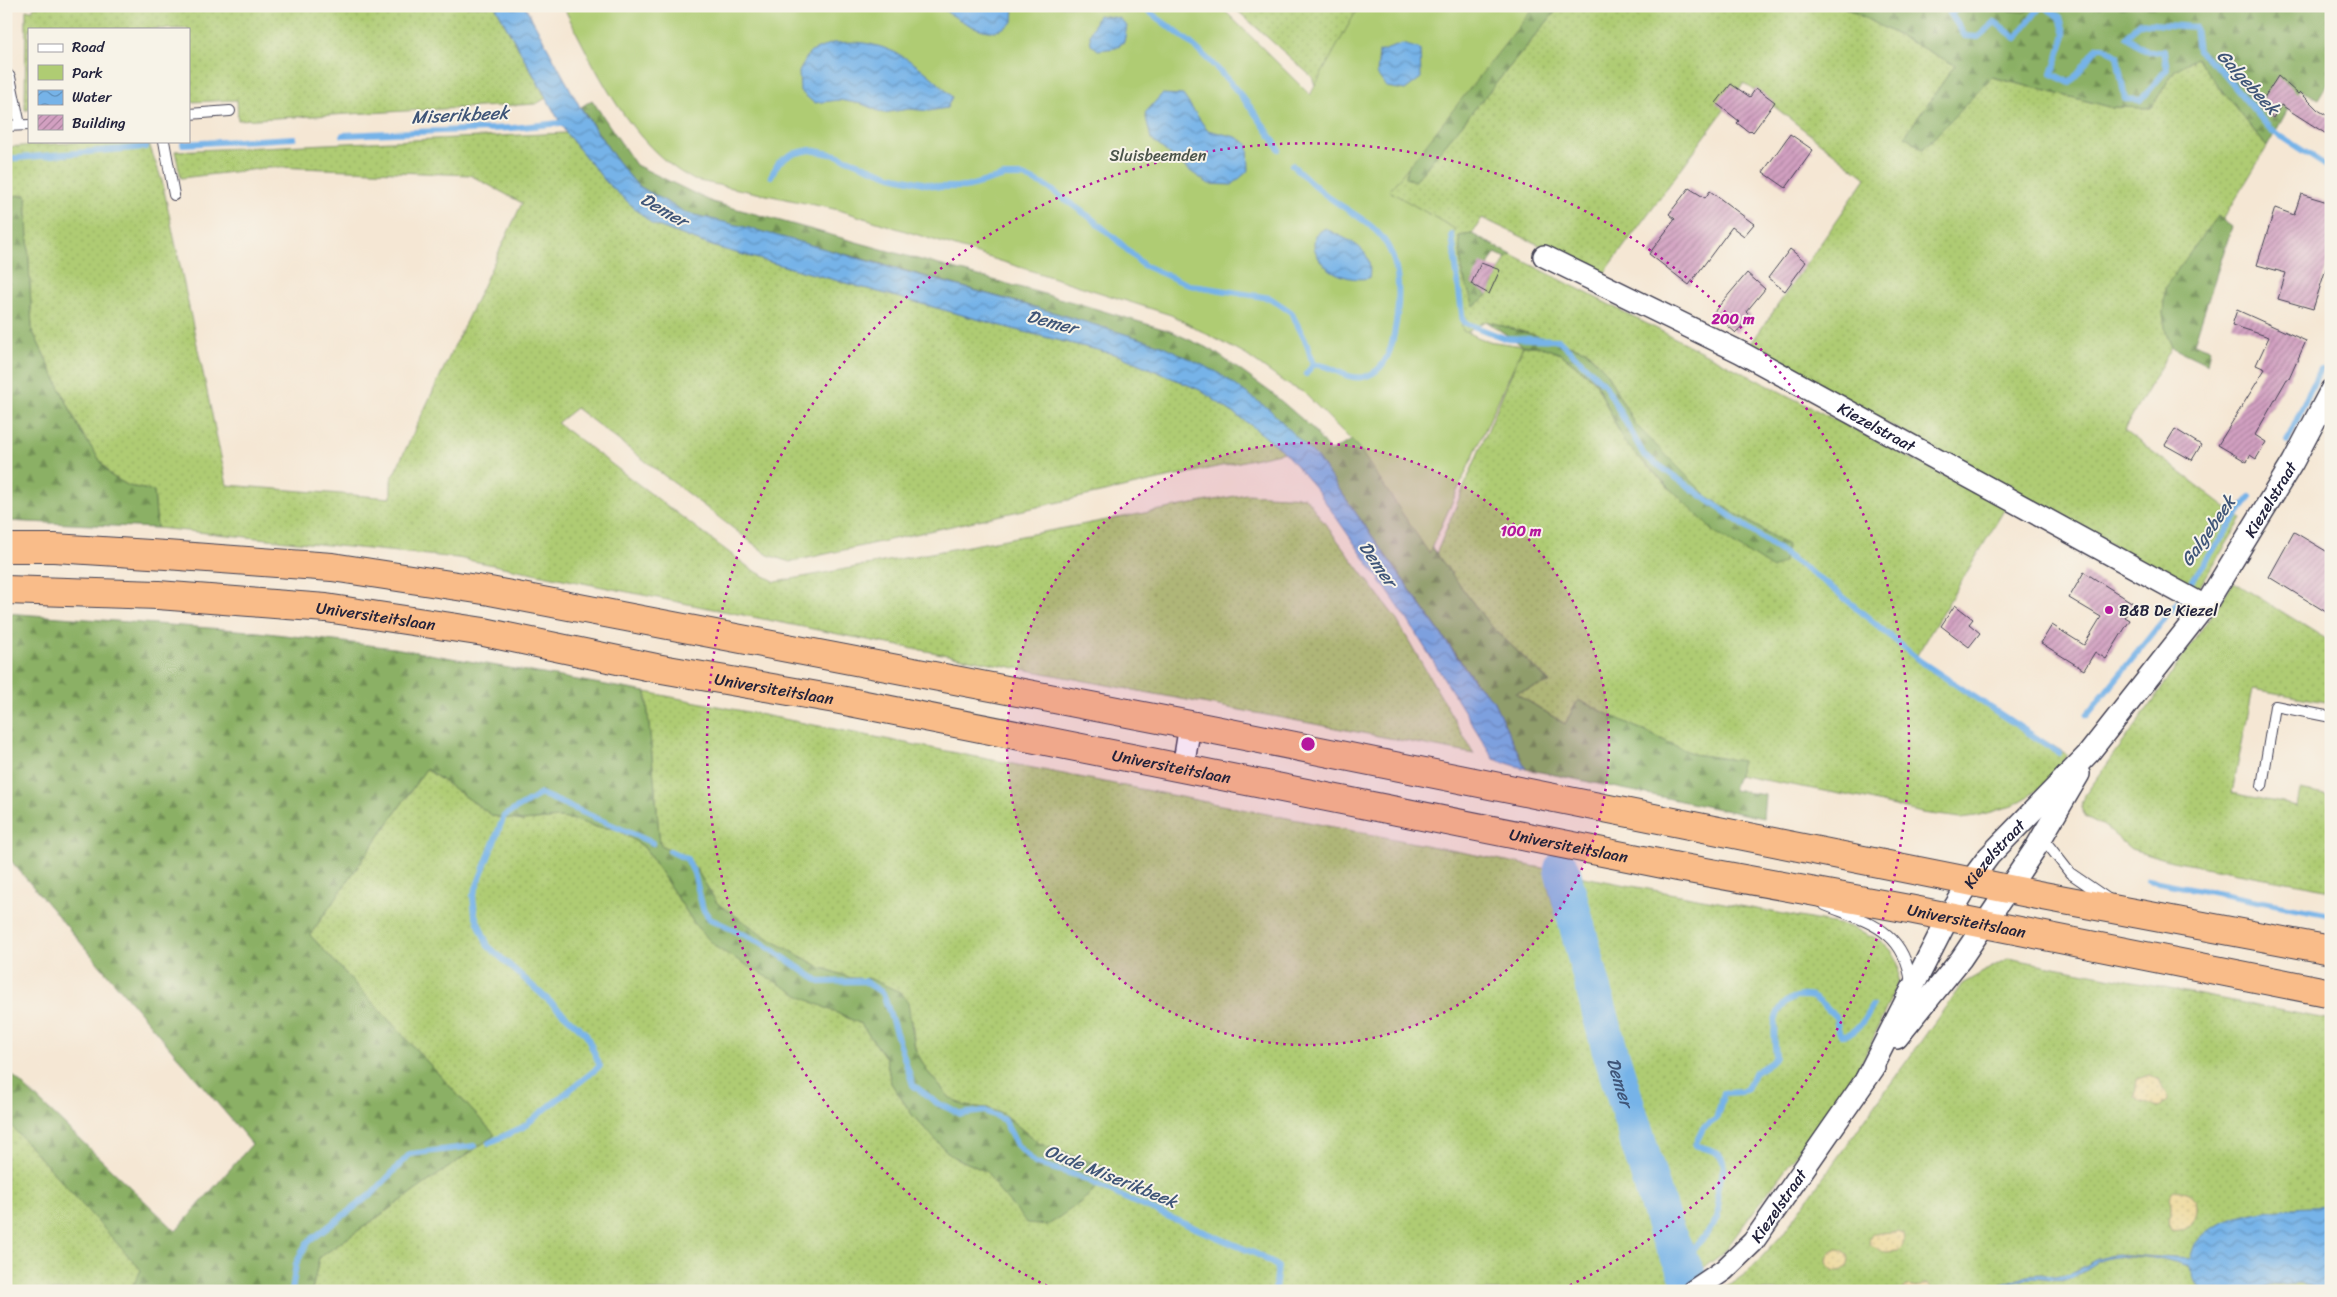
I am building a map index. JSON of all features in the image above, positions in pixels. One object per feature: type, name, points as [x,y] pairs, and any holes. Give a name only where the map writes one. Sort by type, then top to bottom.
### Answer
[{"type":"highway","points":[[6,548],[54,548],[332,567],[490,591],[1190,725],[2007,888],[2331,950]]},
{"type":"highway","name":"Universiteitslaan","points":[[6,590],[158,595],[316,607],[484,632],[656,668],[835,699],[1782,887],[2331,993]]},
{"type":"street","name":"Kiezelstraat","points":[[1544,256],[1740,352],[2205,606]]},
{"type":"street","name":"Kiezelstraat","points":[[1866,1079],[1948,918],[1971,880],[1989,856],[2089,753],[2205,606],[2257,524],[2331,390]]},
{"type":"street","points":[[1183,768],[1190,725]]},
{"type":"street","name":"Kiezelstraat","points":[[1692,1291],[1716,1275],[1752,1242],[1866,1079],[1961,959],[2070,791],[2089,753]]},
{"type":"lane","points":[[6,73],[10,77],[25,125],[6,126]]},
{"type":"lane","points":[[190,114],[230,111]]},
{"type":"lane","points":[[164,142],[174,194]]},
{"type":"lane","points":[[2262,786],[2276,706],[2331,717]]},
{"type":"lane","points":[[2042,836],[2070,874],[2123,909]]},
{"type":"lane","points":[[1782,887],[1873,924],[1888,934],[1904,954],[1912,989]]},
{"type":"green space","points":[[34,6],[495,6],[546,98],[536,104],[238,120],[237,100],[190,102],[190,28],[28,28],[28,110],[25,110],[26,10],[33,10]]},
{"type":"green space","name":"Sluisbeemden","points":[[563,6],[1220,6],[1310,95],[1359,6],[1535,6],[1389,191],[1455,229],[1453,242],[1457,260],[1459,304],[1463,331],[1487,341],[1523,346],[1429,553],[1358,447],[1303,392],[1285,383],[1246,355],[1171,315],[839,210],[694,180],[671,166],[651,148],[616,104]]},
{"type":"green space","points":[[1232,6],[1531,6],[1415,181],[1560,6],[1842,6],[1955,65],[1905,136],[1923,149],[1991,77],[2110,107],[2151,108],[2175,70],[2196,58],[2267,147],[2223,220],[2218,216],[2166,333],[2172,347],[2124,430],[2242,519],[2197,591],[1748,348],[1866,178],[1744,83],[1603,275],[1482,218],[1472,234],[1459,236],[1462,274],[1474,305],[1488,295],[1506,258],[1512,255],[2006,507],[1914,660],[2068,755],[2044,785],[2029,796],[2012,806],[1961,818],[1922,813],[1862,798],[1737,775],[1741,761],[1693,754],[1578,700],[1565,724],[1514,692],[1550,682],[1488,623],[1436,554],[1523,346],[1539,346],[1561,354],[1595,381],[1624,442],[1670,489],[1787,545],[1707,496],[1634,423],[1605,370],[1586,350],[1486,321],[1447,344],[1317,91],[1312,77]]},
{"type":"green space","points":[[1531,6],[1560,6],[1415,181],[1405,178],[1410,162]]},
{"type":"green space","points":[[1842,6],[1965,6],[2024,12],[2035,6],[2328,6],[2331,8],[2331,79],[2319,99],[2299,89],[2267,147],[2196,58],[2175,70],[2151,108],[2110,107],[1992,77],[1923,149],[1905,136],[1955,65]]},
{"type":"green space","points":[[1965,6],[2035,6],[2025,12]]},
{"type":"green space","points":[[592,100],[636,165],[712,202],[1080,304],[1170,331],[1212,350],[1273,394],[1311,427],[1330,452],[1352,440],[1488,623],[1550,683],[1515,693],[1565,724],[1578,700],[1693,754],[1742,761],[1733,790],[1765,795],[1763,818],[1526,769],[1493,700],[1477,684],[1317,458],[1161,345],[879,263],[686,213],[637,185],[617,161],[581,107]]},
{"type":"green space","points":[[566,133],[607,183],[653,224],[715,247],[1013,329],[1118,355],[1200,390],[1252,426],[1284,452],[790,562],[768,555],[576,408],[557,423],[751,569],[776,582],[1246,494],[1305,497],[1395,617],[1474,754],[873,641],[458,558],[157,528],[154,491],[129,486],[110,475],[81,432],[32,330],[26,195],[6,196],[6,147],[83,142],[148,142],[162,181],[227,485],[391,498],[391,480],[522,203],[470,175],[276,167],[181,178],[175,151]]},
{"type":"green space","points":[[26,195],[32,330],[81,432],[110,475],[129,486],[154,491],[157,528],[6,521],[6,196]]},
{"type":"green space","points":[[2217,216],[2232,227],[2194,343],[2210,349],[2207,364],[2172,347],[2166,333],[2163,314],[2165,287]]},
{"type":"green space","points":[[1472,234],[1512,255],[1506,258],[1495,253],[1488,266],[1474,283],[1488,295],[1474,306],[1462,274],[1459,236]]},
{"type":"green space","points":[[1486,321],[1585,350],[1605,370],[1634,423],[1707,496],[1787,545],[1784,561],[1773,569],[1713,531],[1624,442],[1595,380],[1561,354],[1539,346],[1523,346]]},
{"type":"green space","points":[[2234,582],[2331,642],[2331,703],[2253,689],[2232,793],[2297,806],[2300,790],[2331,796],[2331,890],[2172,861],[2131,849],[2104,826],[2086,817],[2081,808],[2085,795],[2143,715]]},
{"type":"green space","points":[[6,613],[250,631],[394,648],[646,692],[660,844],[695,867],[717,903],[766,937],[820,967],[851,978],[871,979],[900,992],[908,1003],[915,1049],[927,1071],[950,1098],[965,1106],[987,1108],[1003,1114],[1040,1144],[1104,1167],[1095,1189],[1081,1202],[1048,1225],[1027,1223],[999,1191],[987,1172],[950,1155],[913,1116],[891,1083],[886,1058],[861,1024],[802,997],[717,948],[696,926],[644,847],[617,829],[596,827],[575,820],[560,818],[522,821],[493,816],[426,769],[310,935],[495,1135],[319,1258],[312,1291],[130,1291],[141,1270],[6,1120],[6,1069],[176,1231],[252,1144],[6,855]]},
{"type":"green space","points":[[646,692],[1547,869],[1548,888],[1640,1185],[1663,1251],[1675,1276],[1672,1285],[1666,1291],[312,1291],[319,1258],[495,1135],[310,935],[426,769],[493,816],[522,821],[560,818],[575,820],[596,827],[617,829],[644,847],[696,926],[802,997],[861,1024],[886,1058],[891,1083],[913,1116],[950,1155],[987,1172],[999,1191],[1104,1167],[1040,1144],[1003,1114],[987,1108],[965,1106],[950,1098],[927,1071],[915,1049],[912,1020],[871,979],[851,978],[820,967],[766,937],[717,903],[695,867],[660,844]]},
{"type":"green space","points":[[1578,876],[1848,926],[1868,934],[1885,944],[1892,951],[1896,959],[1899,969],[1898,981],[1866,1055],[1835,1102],[1722,1254],[1703,1268],[1684,1249],[1676,1231],[1658,1174]]},
{"type":"green space","points":[[2008,958],[2331,1020],[2331,1291],[1721,1291],[1748,1272],[1782,1235],[1962,984]]},
{"type":"green space","points":[[6,1120],[142,1270],[130,1291],[6,1291]]},
{"type":"sand","points":[[2150,1075],[2159,1079],[2168,1097],[2168,1101],[2159,1107],[2141,1102],[2135,1097],[2137,1079]]},
{"type":"sand","points":[[2175,1190],[2187,1192],[2193,1196],[2197,1209],[2192,1223],[2179,1231],[2171,1231],[2168,1224],[2172,1210],[2171,1196]]},
{"type":"sand","points":[[1898,1231],[1903,1234],[1904,1244],[1898,1251],[1886,1252],[1870,1245],[1869,1240],[1872,1234]]},
{"type":"sand","points":[[1838,1249],[1846,1252],[1849,1260],[1846,1268],[1838,1271],[1830,1268],[1827,1260],[1830,1252]]},
{"type":"sand","points":[[1928,1283],[1933,1291],[1902,1291],[1908,1286],[1917,1288]]},
{"type":"water","name":"Demer","points":[[495,6],[525,6],[580,107],[617,161],[637,185],[686,213],[749,228],[1059,314],[1161,345],[1217,372],[1270,410],[1317,458],[1476,684],[1493,700],[1526,769],[1494,759],[1407,619],[1317,490],[1284,452],[1252,426],[1200,390],[1118,355],[1013,329],[715,247],[652,224],[607,183],[566,133]]},
{"type":"water","points":[[939,6],[1014,6],[1013,22],[999,30],[984,30],[951,15]]},
{"type":"water","points":[[1098,15],[1119,18],[1127,26],[1124,42],[1116,48],[1098,50],[1091,44],[1090,34]]},
{"type":"water","points":[[832,43],[864,43],[901,55],[933,78],[952,97],[947,108],[929,111],[909,109],[883,113],[862,104],[839,100],[814,103],[800,91],[799,72],[809,53]]},
{"type":"water","points":[[1402,44],[1420,49],[1421,78],[1405,90],[1386,87],[1377,74],[1379,52]]},
{"type":"water","points":[[1162,94],[1183,95],[1207,130],[1236,137],[1248,144],[1249,170],[1232,185],[1209,184],[1187,169],[1151,139],[1145,113]]},
{"type":"water","points":[[1325,228],[1350,241],[1364,252],[1370,267],[1369,278],[1345,277],[1330,270],[1324,264],[1319,258],[1314,245],[1315,235]]},
{"type":"water","points":[[2331,1206],[2331,1291],[2322,1291],[2299,1283],[2269,1285],[2259,1290],[2205,1291],[2200,1287],[2189,1267],[2146,1257],[2123,1256],[2102,1260],[2065,1280],[2023,1279],[1996,1290],[1984,1291],[2027,1275],[2041,1274],[2054,1277],[2071,1273],[2095,1260],[2115,1254],[2190,1259],[2195,1244],[2207,1232],[2222,1223],[2258,1212],[2277,1209]]},
{"type":"building","points":[[2278,76],[2298,94],[2300,92],[2318,110],[2331,118],[2331,137],[2281,105],[2273,118],[2258,107]]},
{"type":"building","points":[[1731,84],[1750,97],[1756,88],[1775,102],[1753,132],[1751,130],[1749,132],[1737,123],[1739,121],[1716,103]]},
{"type":"building","points":[[1790,134],[1813,150],[1786,188],[1763,172]]},
{"type":"building","points":[[1689,188],[1705,198],[1710,191],[1754,224],[1744,236],[1732,227],[1689,285],[1649,254],[1675,219],[1669,214]]},
{"type":"building","points":[[2301,194],[2331,203],[2331,253],[2313,309],[2278,299],[2286,273],[2257,265],[2275,208],[2294,215]]},
{"type":"building","points":[[1790,249],[1806,262],[1785,291],[1768,278]]},
{"type":"building","points":[[1481,263],[1500,270],[1489,294],[1471,284]]},
{"type":"building","points":[[1747,273],[1765,289],[1746,312],[1750,316],[1736,333],[1713,313]]},
{"type":"building","points":[[2237,310],[2306,341],[2289,379],[2287,379],[2255,435],[2266,442],[2256,459],[2250,455],[2247,462],[2218,445],[2265,369],[2256,365],[2269,337],[2232,325]]},
{"type":"building","points":[[2175,429],[2201,445],[2192,460],[2165,445]]},
{"type":"building","points":[[2294,532],[2331,554],[2331,615],[2269,577]]},
{"type":"building","name":"B&B De Kiezel","points":[[2084,572],[2133,603],[2125,617],[2130,620],[2106,659],[2095,652],[2084,670],[2041,643],[2052,625],[2084,645],[2101,617],[2069,598]]},
{"type":"building","points":[[1955,605],[1973,619],[1969,624],[1980,633],[1969,647],[1941,626]]},
{"type":"waterway","points":[[1142,6],[1209,60],[1251,108],[1279,149]]},
{"type":"waterway","name":"Galgebeek","points":[[1963,6],[1950,13],[1965,36],[1978,37],[1995,22],[2016,38],[2041,6]]},
{"type":"waterway","name":"Galgebeek","points":[[2043,6],[2060,17],[2065,35],[2052,74],[2070,83],[2098,47],[2104,47],[2117,56],[2125,99],[2141,100],[2167,69],[2164,51],[2148,52],[2127,37],[2138,23],[2195,27],[2198,51],[2218,67],[2271,130],[2331,169]]},
{"type":"waterway","name":"Miserikbeek","points":[[343,135],[513,128],[569,122]]},
{"type":"waterway","name":"Miserikbeek","points":[[183,144],[294,138]]},
{"type":"waterway","name":"Miserikbeek","points":[[6,159],[146,147]]},
{"type":"waterway","points":[[771,176],[779,162],[792,154],[810,150],[836,155],[891,176],[940,187],[966,187],[1004,176],[1023,176],[1046,186],[1091,218],[1143,265],[1189,285],[1270,298],[1291,312],[1307,344],[1313,365]]},
{"type":"waterway","points":[[1292,165],[1326,195],[1368,223],[1383,239],[1395,264],[1398,292],[1393,340],[1383,365],[1373,373],[1360,377],[1346,375],[1320,365],[1313,365],[1306,374]]},
{"type":"waterway","points":[[1452,235],[1463,322],[1504,338],[1559,340],[1605,385],[1644,455],[1830,586],[1920,661],[2059,753]]},
{"type":"waterway","name":"Galgebeek","points":[[2329,348],[2331,341]]},
{"type":"waterway","name":"Galgebeek","points":[[2287,441],[2320,369]]},
{"type":"waterway","name":"Galgebeek","points":[[2191,582],[2250,497]]},
{"type":"waterway","name":"Galgebeek","points":[[2087,715],[2178,602]]},
{"type":"waterway","name":"Oude Miserikbeek","points":[[489,1143],[523,1127],[600,1066],[586,1034],[488,946],[475,915],[473,896],[504,816],[541,794],[653,843]]},
{"type":"waterway","name":"Oude Miserikbeek","points":[[670,851],[687,859],[694,873],[703,909],[710,919],[762,943],[820,982],[864,981],[883,993],[913,1085],[937,1103],[961,1114],[985,1111],[1004,1120],[1017,1145],[1035,1163],[1079,1176],[1127,1199],[1261,1256],[1278,1267],[1275,1291]]},
{"type":"waterway","name":"Demer","points":[[1562,869],[1609,1047],[1665,1229],[1696,1291]]},
{"type":"waterway","points":[[2148,880],[2331,915]]},
{"type":"waterway","name":"Galgebeek","points":[[1680,1259],[1698,1244],[1708,1232],[1719,1211],[1717,1189],[1723,1169],[1723,1162],[1717,1153],[1695,1145],[1703,1128],[1716,1119],[1724,1093],[1741,1092],[1747,1089],[1754,1073],[1776,1057],[1774,1031],[1780,1009],[1793,998],[1802,996],[1812,997],[1836,1017],[1838,1029],[1842,1035],[1847,1035],[1852,1033],[1863,1021],[1872,1006]]},
{"type":"waterway","name":"Oude Miserikbeek","points":[[292,1291],[296,1264],[307,1243],[374,1192],[410,1154],[474,1146]]},
{"type":"place","name":"B&B De Kiezel","points":[[2109,610]]}]
